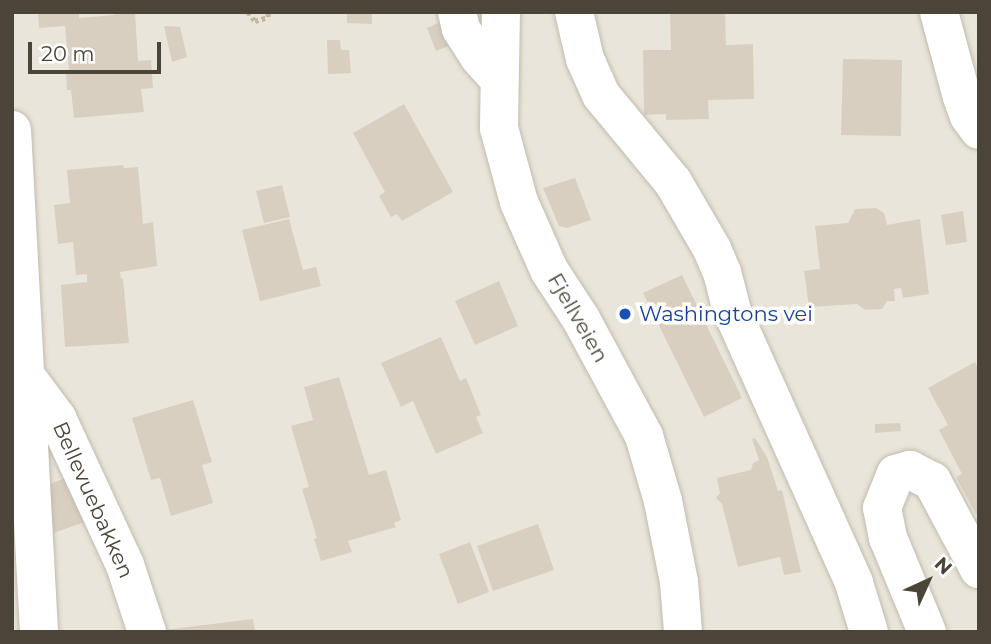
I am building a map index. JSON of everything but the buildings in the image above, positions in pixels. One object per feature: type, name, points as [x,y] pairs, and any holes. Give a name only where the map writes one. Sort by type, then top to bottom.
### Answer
[{"type":"street","points":[[457,12],[461,29],[498,77]]},
{"type":"street","name":"Fjellveien","points":[[501,12],[499,128],[519,202],[549,270],[582,319],[644,436],[663,501],[679,582],[683,632]]},
{"type":"street","points":[[574,12],[585,60],[601,95],[673,182],[712,249],[722,272],[732,311],[854,583],[869,632]]},
{"type":"street","points":[[939,12],[944,42],[966,106],[979,130]]},
{"type":"street","points":[[12,130],[39,632]]},
{"type":"street","name":"Bellevuebakken","points":[[25,375],[57,418],[125,565],[148,632]]},
{"type":"street","points":[[927,632],[888,538],[882,508],[896,474],[910,470],[932,481],[979,569]]},
{"type":"path","points":[[248,12],[255,21],[268,17],[268,12]]},
{"type":"shaded area","points":[[12,12],[979,12],[979,632],[12,632]]},
{"type":"place","name":"Washingtons vei","points":[[625,314]]}]
